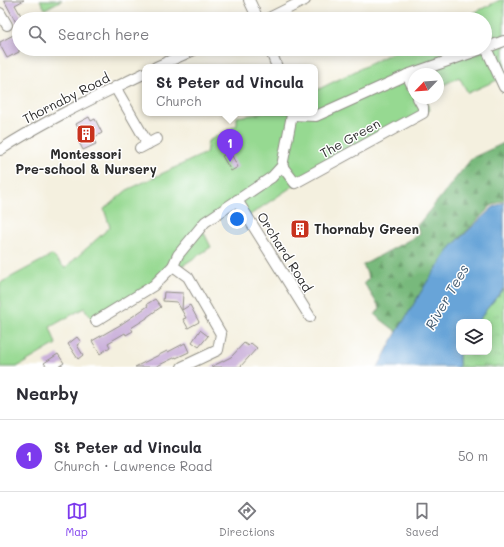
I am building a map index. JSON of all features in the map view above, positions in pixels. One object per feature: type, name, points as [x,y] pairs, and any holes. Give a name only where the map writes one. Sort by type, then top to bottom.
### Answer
[{"type":"street","points":[[249,0],[255,12]]},
{"type":"street","points":[[281,12],[306,0]]},
{"type":"street","points":[[0,13],[7,25]]},
{"type":"street","points":[[492,45],[504,41]]},
{"type":"street","points":[[163,64],[180,56]]},
{"type":"street","points":[[318,115],[407,75],[461,56]]},
{"type":"street","points":[[488,56],[504,87]]},
{"type":"street","name":"Thornaby Road","points":[[0,150],[14,140],[50,120],[142,74]]},
{"type":"street","points":[[115,87],[148,144]]},
{"type":"street","name":"The Green","points":[[282,166],[295,183],[423,113],[421,104]]},
{"type":"street","points":[[96,321],[153,286],[173,266],[178,255],[205,222],[272,177],[282,166],[291,116]]},
{"type":"street","name":"Orchard Road","points":[[237,200],[310,317]]},
{"type":"street","points":[[173,266],[188,277],[221,334],[218,350],[182,367]]},
{"type":"green space","points":[[40,0],[62,0],[45,9]]},
{"type":"green space","points":[[500,0],[504,0],[504,77],[468,93],[459,77],[444,85],[444,68],[408,68],[408,104],[427,104],[430,110],[296,184],[247,217],[238,203],[202,229],[211,247],[153,285],[93,320],[84,308],[50,327],[56,344],[17,367],[0,367],[0,283],[52,255],[65,268],[110,227],[104,209],[127,190],[206,153],[208,141],[237,125],[237,117],[318,116],[318,90],[386,56],[492,56],[492,12],[475,12]]},
{"type":"green space","points":[[504,143],[504,200],[491,206],[452,246],[427,282],[397,332],[375,315],[380,308],[364,283],[369,278],[363,265],[420,234],[417,226],[472,158]]},
{"type":"green space","points":[[504,288],[504,367],[458,367],[459,355],[492,355],[492,319],[480,319]]},
{"type":"water","name":"River Tees","points":[[504,202],[504,288],[480,319],[456,319],[456,355],[459,355],[458,367],[378,367],[427,282],[452,246],[492,208]]},
{"type":"building","points":[[4,0],[24,0],[15,5],[19,12],[12,12],[12,15]]},
{"type":"building","points":[[12,36],[12,56],[7,58],[0,45],[0,42]]},
{"type":"building","name":"Montessori Pre-school & Nursery","points":[[89,117],[91,121],[95,119],[102,133],[93,138],[96,144],[83,150],[79,142],[84,139],[76,124]]},
{"type":"building","points":[[230,152],[238,167],[231,171],[222,156]]},
{"type":"building","points":[[164,292],[183,293],[182,310],[190,305],[199,322],[188,328],[183,319],[186,318],[177,302],[163,301]]},
{"type":"building","points":[[155,299],[161,307],[131,328],[133,331],[126,335],[125,333],[108,343],[110,347],[100,354],[92,341],[120,325],[148,306],[147,304]]},
{"type":"building","points":[[200,330],[208,336],[199,347],[192,342]]},
{"type":"building","points":[[77,337],[81,342],[77,345],[83,355],[78,359],[68,344]]},
{"type":"building","points":[[185,343],[189,352],[155,367],[135,367],[167,351],[168,352]]},
{"type":"building","points":[[244,343],[248,346],[251,343],[257,348],[240,367],[211,367],[231,357]]},
{"type":"building","points":[[58,354],[64,363],[58,367],[47,367],[44,363]]},
{"type":"place","name":"Montessori Pre-school & Nursery","points":[[86,134]]},
{"type":"place","name":"St Peter ad Vincula","points":[[230,162]]},
{"type":"place","name":"Thornaby Green","points":[[300,229]]}]
